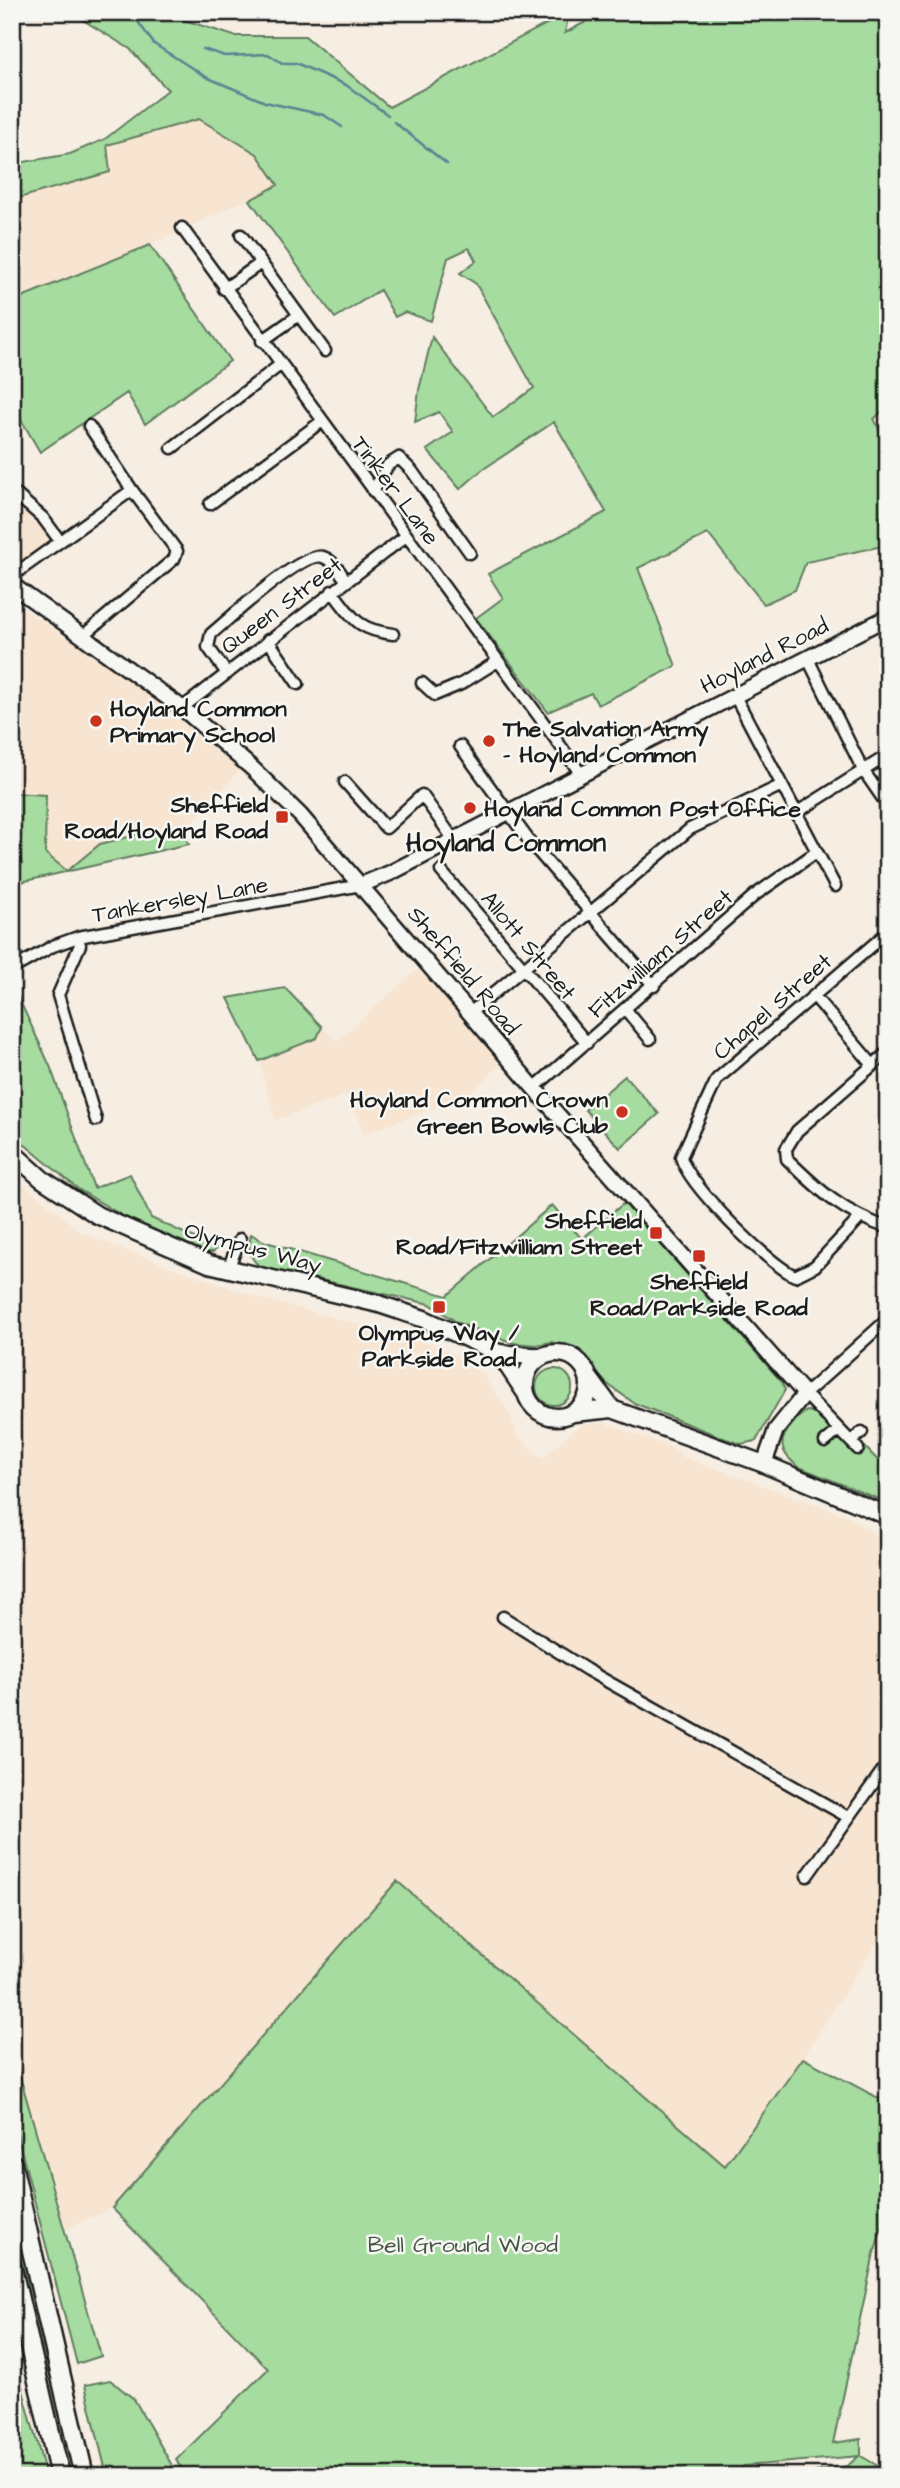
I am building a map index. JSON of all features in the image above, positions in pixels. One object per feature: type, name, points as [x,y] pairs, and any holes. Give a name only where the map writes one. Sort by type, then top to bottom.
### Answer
[{"type":"highway","points":[[12,2164],[84,2476]]},
{"type":"highway","points":[[12,2269],[60,2476]]},
{"type":"main road","name":"Sheffield Road","points":[[12,585],[182,708],[271,786],[361,884],[534,1088],[805,1394]]},
{"type":"main road","name":"Hoyland Road","points":[[361,884],[390,873],[888,618]]},
{"type":"main road","name":"Olympus Way","points":[[12,1152],[42,1179],[97,1215],[152,1242],[228,1269],[380,1304],[424,1319],[499,1353],[542,1357],[564,1354],[582,1366],[612,1409]]},
{"type":"main road","points":[[499,1353],[535,1409],[544,1415],[554,1417],[612,1409],[764,1464],[888,1516]]},
{"type":"main road","points":[[526,1392],[528,1372],[542,1357]]},
{"type":"main road","points":[[573,1413],[587,1397],[587,1375]]},
{"type":"main road","points":[[764,1464],[776,1430],[805,1394]]},
{"type":"street","name":"Tinker Lane","points":[[181,228],[581,774]]},
{"type":"street","points":[[241,235],[325,351]]},
{"type":"street","points":[[224,289],[261,263]]},
{"type":"street","points":[[262,341],[299,316]]},
{"type":"street","points":[[172,448],[280,365]]},
{"type":"street","points":[[210,504],[321,422]]},
{"type":"street","points":[[84,635],[174,559],[177,551],[89,426]]},
{"type":"street","points":[[373,491],[388,465],[399,458],[412,471],[470,553]]},
{"type":"street","points":[[12,576],[132,490]]},
{"type":"street","points":[[12,491],[43,518],[60,541]]},
{"type":"street","name":"Queen Street","points":[[182,708],[405,536]]},
{"type":"street","points":[[226,672],[208,647],[211,634],[294,567],[313,555],[323,557],[346,580]]},
{"type":"street","points":[[332,591],[351,616],[369,631],[393,634]]},
{"type":"street","points":[[268,640],[298,684]]},
{"type":"street","points":[[808,659],[863,770],[888,806]]},
{"type":"street","points":[[422,683],[435,695],[461,684],[498,661]]},
{"type":"street","points":[[735,695],[815,853],[835,886]]},
{"type":"street","points":[[460,746],[508,812],[654,986]]},
{"type":"street","points":[[796,813],[888,755]]},
{"type":"street","points":[[345,782],[386,828],[422,795],[454,840]]},
{"type":"street","points":[[470,1013],[690,829],[782,785]]},
{"type":"street","name":"Fitzwilliam Street","points":[[534,1088],[654,986],[755,895],[815,853]]},
{"type":"street","name":"Allott Street","points":[[441,871],[587,1043]]},
{"type":"street","name":"Tankersley Lane","points":[[12,969],[53,946],[78,937],[361,884]]},
{"type":"street","name":"Chapel Street","points":[[859,1219],[815,1266],[804,1274],[795,1276],[772,1263],[684,1168],[681,1157],[717,1079],[888,932]]},
{"type":"street","points":[[78,937],[80,946],[58,995],[96,1120]]},
{"type":"street","points":[[814,996],[872,1064]]},
{"type":"street","points":[[626,1010],[650,1039]]},
{"type":"street","points":[[888,1052],[797,1131],[786,1149],[787,1159],[810,1181],[859,1219],[888,1228]]},
{"type":"street","points":[[228,1269],[240,1239]]},
{"type":"street","points":[[805,1394],[888,1319]]},
{"type":"street","name":"Sheffield Road","points":[[805,1394],[854,1446],[862,1432]]},
{"type":"street","points":[[825,1442],[839,1430]]},
{"type":"street","points":[[503,1617],[587,1670],[848,1816]]},
{"type":"street","points":[[807,1876],[888,1763]]},
{"type":"shaded area","points":[[199,119],[257,154],[278,185],[150,245],[12,301],[12,200],[110,172],[107,145]]},
{"type":"shaded area","points":[[12,495],[30,509],[50,535],[48,542],[12,569]]},
{"type":"shaded area","name":"Hoyland Common Primary School","points":[[12,601],[119,672],[240,770],[182,833],[136,835],[100,844],[67,872],[45,853],[46,795],[12,793]]},
{"type":"shaded area","points":[[420,967],[502,1064],[465,1097],[364,1134],[350,1094],[275,1120],[259,1061],[317,1038],[322,1027],[337,1041]]},
{"type":"shaded area","points":[[12,1175],[80,1231],[119,1248],[253,1296],[438,1346],[455,1354],[483,1375],[510,1415],[517,1435],[543,1460],[549,1451],[580,1425],[602,1422],[672,1448],[683,1457],[848,1516],[888,1542],[888,1925],[803,2058],[725,2167],[397,1881],[112,2208],[66,2229],[12,2049]]},
{"type":"green space","points":[[70,12],[175,12],[181,19],[234,36],[305,36],[389,107],[569,12],[565,33],[604,12],[888,12],[888,406],[874,419],[888,447],[888,515],[880,517],[883,546],[806,562],[795,590],[764,604],[708,534],[638,568],[676,666],[598,705],[591,693],[548,712],[476,618],[503,598],[488,574],[606,512],[554,422],[482,470],[460,489],[427,450],[453,432],[439,412],[415,422],[419,390],[432,337],[493,417],[534,388],[476,284],[460,273],[476,261],[469,248],[448,258],[431,321],[405,312],[395,317],[380,290],[335,318],[250,200],[278,185],[257,154],[199,119],[107,145],[110,172],[12,200],[12,164],[70,154],[105,139],[168,90],[130,49]]},
{"type":"green space","points":[[150,245],[230,361],[145,424],[127,393],[40,452],[12,404],[12,301]]},
{"type":"green space","points":[[12,793],[46,795],[45,853],[67,871],[100,844],[136,835],[182,833],[189,844],[12,884],[12,878],[22,864],[12,837]]},
{"type":"green space","points":[[12,984],[50,1066],[94,1188],[130,1174],[151,1218],[217,1248],[213,1252],[206,1252],[123,1216],[78,1189],[12,1134]]},
{"type":"green space","points":[[285,988],[322,1027],[317,1038],[259,1061],[228,998]]},
{"type":"green space","name":"Hoyland Common Crown Green Bowls Club","points":[[625,1076],[659,1114],[620,1148],[585,1110]]},
{"type":"green space","points":[[624,1203],[781,1381],[785,1390],[756,1441],[741,1444],[634,1403],[606,1383],[575,1348],[551,1342],[537,1345],[514,1343],[458,1323],[430,1304],[261,1267],[251,1256],[249,1248],[251,1234],[263,1241],[447,1296],[552,1205],[582,1239]]},
{"type":"green space","points":[[554,1369],[567,1374],[572,1387],[567,1400],[554,1405],[541,1400],[536,1387],[541,1374]]},
{"type":"green space","points":[[807,1411],[815,1413],[821,1421],[824,1419],[829,1432],[821,1440],[840,1439],[857,1454],[865,1447],[888,1471],[888,1503],[799,1467],[788,1458],[782,1443],[786,1432],[796,1419]]},
{"type":"green space","name":"Bell Ground Wood","points":[[397,1881],[725,2166],[803,2058],[888,2103],[888,2218],[883,2223],[874,2254],[833,2443],[861,2439],[861,2456],[888,2472],[888,2476],[796,2476],[847,2466],[859,2456],[744,2466],[731,2476],[187,2476],[176,2460],[268,2369],[112,2208]]},
{"type":"green space","points":[[12,2049],[101,2356],[77,2364],[12,2115]]},
{"type":"green space","points":[[12,2205],[50,2371],[48,2373],[41,2353],[12,2224]]},
{"type":"green space","points":[[12,2350],[46,2476],[12,2476]]},
{"type":"green space","points":[[110,2380],[134,2399],[178,2476],[107,2476],[85,2385]]},
{"type":"waterway","points":[[131,12],[154,44],[206,77],[265,102],[324,115],[342,127]]},
{"type":"waterway","points":[[203,49],[225,56],[268,54],[282,63],[296,63],[346,85],[388,115]]},
{"type":"waterway","points":[[394,122],[447,164]]},
{"type":"place","name":"Hoyland Common Primary School","points":[[96,721]]},
{"type":"place","name":"The Salvation Army - Hoyland Common","points":[[489,741]]},
{"type":"place","name":"Hoyland Common Post Office","points":[[470,808]]},
{"type":"place","name":"Sheffield Road/Hoyland Road","points":[[282,817]]},
{"type":"place","name":"Hoyland Common Crown Green Bowls Club","points":[[622,1112]]},
{"type":"place","name":"Sheffield Road/Fitzwilliam Street","points":[[656,1233]]},
{"type":"place","name":"Sheffield Road/Parkside Road","points":[[699,1256]]},
{"type":"place","name":"Olympus Way / Parkside Road","points":[[439,1307]]},
{"type":"district","name":"Hoyland Common","points":[[506,842]]}]
